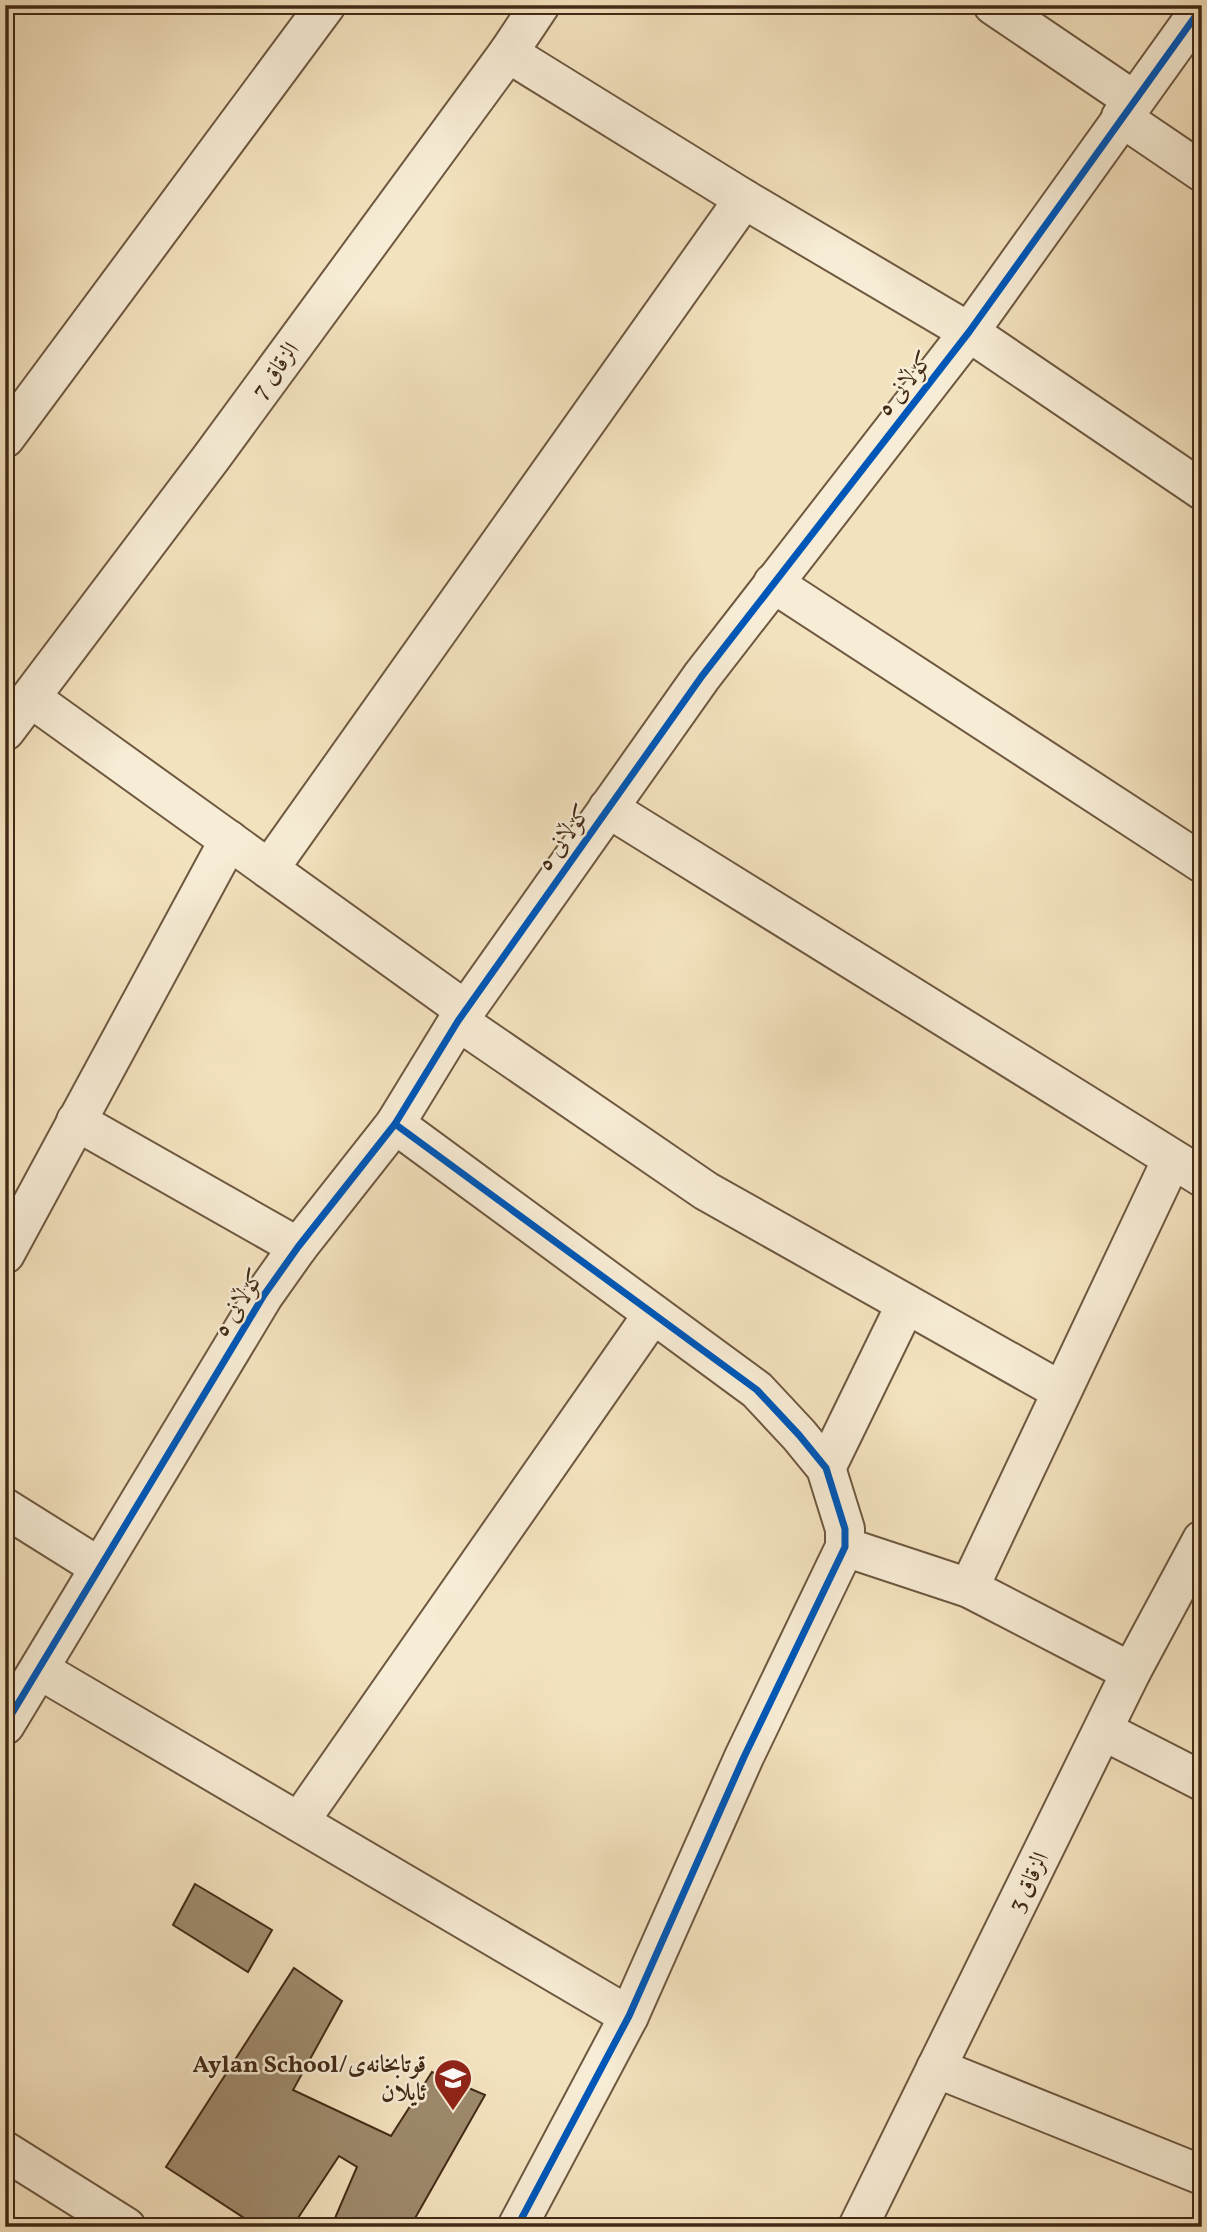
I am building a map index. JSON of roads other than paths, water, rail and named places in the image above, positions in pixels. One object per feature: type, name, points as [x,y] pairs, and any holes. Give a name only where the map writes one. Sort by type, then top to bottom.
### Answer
[{"type":"street","points":[[5,438],[326,5]]},
{"type":"street","name":"الزقاق 7","points":[[5,732],[228,435],[509,53],[540,5]]},
{"type":"street","points":[[993,5],[1127,109],[1202,172]]},
{"type":"street","name":"کۆڵانی ٥","points":[[5,1725],[264,1295],[298,1247],[395,1124],[462,1016],[702,676],[969,332],[1202,7]]},
{"type":"street","points":[[509,53],[744,199],[969,332],[1202,490]]},
{"type":"street","points":[[269,869],[744,199]]},
{"type":"street","points":[[773,583],[1202,863]]},
{"type":"street","points":[[31,698],[269,869],[462,1016],[706,1191],[1061,1391]]},
{"type":"street","points":[[608,808],[1187,1168],[1061,1391],[969,1588]]},
{"type":"street","points":[[5,1254],[229,840]]},
{"type":"street","points":[[76,1121],[298,1247]]},
{"type":"street","points":[[395,1124],[757,1390],[826,1468],[845,1529],[845,1547],[744,1757],[629,2016],[517,2227]]},
{"type":"street","points":[[826,1468],[906,1304]]},
{"type":"street","points":[[299,1822],[653,1314]]},
{"type":"street","points":[[5,1508],[99,1567]]},
{"type":"street","name":"الزقاق 3","points":[[858,2227],[1131,1672],[1202,1540]]},
{"type":"street","points":[[845,1547],[969,1588],[1131,1672]]},
{"type":"street","points":[[40,1670],[629,2016]]},
{"type":"street","points":[[1104,1731],[1202,1781]]},
{"type":"street","points":[[936,2068],[1202,2175]]},
{"type":"street","points":[[5,2151],[106,2221]]},
{"type":"place","name":"Aylan School/قوتابخانەی ئایلان","points":[[453,2112]]}]
